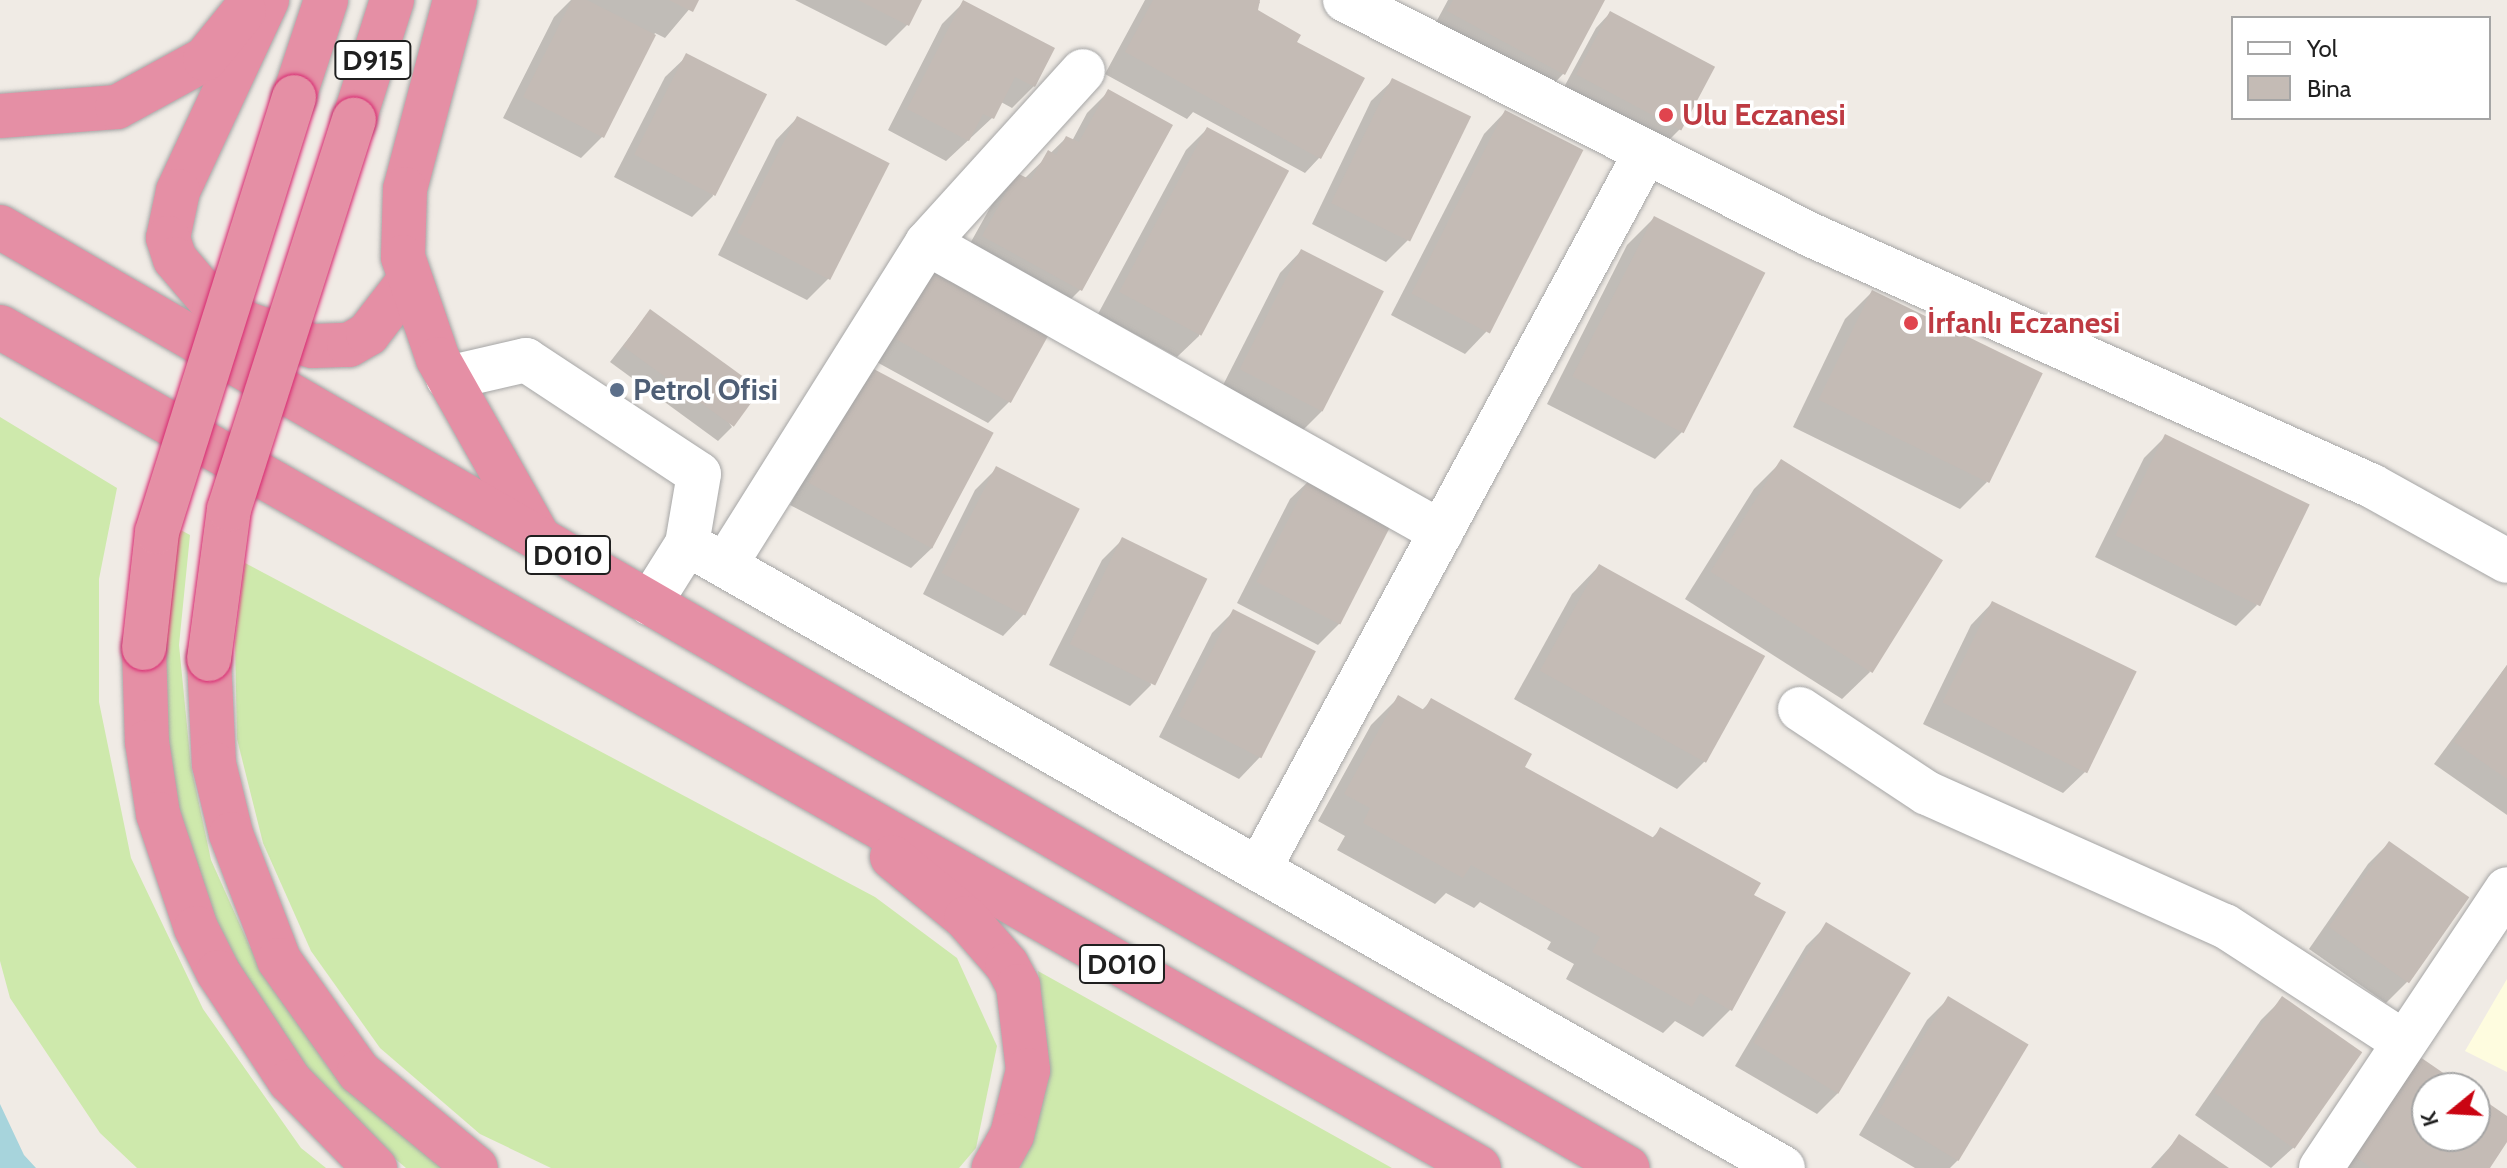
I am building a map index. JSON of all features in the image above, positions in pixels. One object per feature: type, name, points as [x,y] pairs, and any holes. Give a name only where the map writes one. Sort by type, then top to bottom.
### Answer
[{"type":"highway","points":[[0,116],[117,107],[205,59],[253,0]]},
{"type":"highway","points":[[267,0],[178,191],[168,238],[175,259],[214,305],[245,323],[312,346],[349,345],[368,334],[384,320],[408,282]]},
{"type":"highway","name":"D915","points":[[326,0],[157,532],[144,648],[155,802],[169,860],[196,928],[225,983],[290,1081],[375,1168]]},
{"type":"highway","name":"D915","points":[[392,0],[229,509],[209,659],[214,764],[227,820],[279,960],[359,1072],[476,1168]]},
{"type":"highway","points":[[455,0],[405,189],[400,226],[408,282],[448,378],[538,538]]},
{"type":"highway","name":"D010","points":[[0,227],[1627,1168]]},
{"type":"highway","name":"D010","points":[[0,327],[338,524],[766,760],[1479,1168]]},
{"type":"highway","points":[[766,760],[930,887],[1007,965],[1024,1012],[1028,1070],[1012,1135],[994,1168]]},
{"type":"street","points":[[1345,0],[1811,235],[2372,486],[2507,561]]},
{"type":"street","points":[[725,565],[927,243],[1083,71]]},
{"type":"street","points":[[1259,869],[1646,152]]},
{"type":"street","points":[[927,243],[1441,532]]},
{"type":"street","points":[[448,378],[526,360],[699,474],[687,544],[650,603]]},
{"type":"street","points":[[687,544],[1783,1168]]},
{"type":"street","points":[[1800,709],[1927,793],[2225,926],[2402,1041]]},
{"type":"street","points":[[2321,1168],[2402,1041],[2507,889]]},
{"type":"shaded area","points":[[2507,979],[2507,1072],[2465,1051]]},
{"type":"green space","points":[[0,417],[117,488],[99,579],[99,702],[131,858],[203,1009],[301,1148],[326,1168],[137,1168],[100,1133],[10,998],[0,961]]},
{"type":"green space","points":[[177,528],[190,535],[179,645],[191,766],[211,860],[250,947],[327,1066],[443,1168],[406,1168],[340,1112],[276,1029],[223,946],[173,809],[160,651]]},
{"type":"green space","points":[[245,563],[875,897],[957,958],[997,1046],[976,1148],[959,1168],[551,1168],[480,1134],[380,1048],[311,951],[263,843],[237,739],[235,643]]},
{"type":"green space","points":[[1038,971],[1392,1168],[1020,1168],[1037,1122],[1044,1020]]},
{"type":"water","points":[[0,1104],[24,1155],[36,1168],[0,1168]]},
{"type":"building","points":[[572,0],[587,0],[656,35],[604,138],[523,97]]},
{"type":"building","points":[[669,0],[699,0],[693,12]]},
{"type":"building","points":[[858,0],[922,0],[909,26]]},
{"type":"building","points":[[963,0],[1055,48],[1035,87],[1015,77],[994,119],[983,114],[969,141],[907,109]]},
{"type":"building","points":[[1153,0],[1260,0],[1258,10],[1301,35],[1297,42],[1365,78],[1321,159],[1125,52]]},
{"type":"building","points":[[1453,0],[1605,0],[1565,75],[1447,11]]},
{"type":"building","points":[[1610,11],[1715,67],[1681,130],[1576,75]]},
{"type":"building","points":[[686,53],[767,94],[715,196],[634,155]]},
{"type":"building","points":[[1392,78],[1471,117],[1410,242],[1331,203]]},
{"type":"building","points":[[1108,89],[1173,125],[1082,291],[982,236],[1017,173],[1031,180],[1048,150],[1056,155],[1066,136],[1079,142]]},
{"type":"building","points":[[1505,110],[1583,150],[1490,333],[1411,294]]},
{"type":"building","points":[[797,116],[890,163],[830,280],[738,233]]},
{"type":"building","points":[[1207,127],[1289,171],[1201,336],[1119,292]]},
{"type":"building","points":[[1654,216],[1765,273],[1684,433],[1572,376]]},
{"type":"building","points":[[1301,249],[1384,291],[1323,412],[1240,369]]},
{"type":"building","points":[[933,265],[1051,330],[1011,403],[893,338]]},
{"type":"building","points":[[1872,290],[2043,373],[1989,483],[1819,400]]},
{"type":"building","points":[[650,309],[761,390],[734,427],[623,346]]},
{"type":"building","points":[[870,367],[994,433],[932,548],[808,483]]},
{"type":"building","points":[[2165,434],[2310,505],[2260,606],[2115,536]]},
{"type":"building","points":[[1781,459],[1943,560],[1872,673],[1711,572]]},
{"type":"building","points":[[996,466],[1080,509],[1025,616],[942,573]]},
{"type":"building","points":[[1311,475],[1395,518],[1340,625],[1257,582]]},
{"type":"building","points":[[1122,537],[1207,579],[1155,686],[1070,644]]},
{"type":"building","points":[[1599,564],[1765,656],[1706,763],[1540,671]]},
{"type":"building","points":[[1992,601],[2137,672],[2087,773],[1942,703]]},
{"type":"building","points":[[1233,609],[1316,651],[1261,758],[1179,716]]},
{"type":"building","points":[[2507,665],[2507,779],[2454,742]]},
{"type":"building","points":[[1398,695],[1424,710],[1431,698],[1532,754],[1525,767],[1654,838],[1660,827],[1761,883],[1754,895],[1786,912],[1732,1011],[1700,993],[1692,1007],[1592,952],[1600,937],[1471,865],[1463,878],[1363,823],[1370,808],[1344,794]]},
{"type":"building","points":[[2389,841],[2469,897],[2409,983],[2329,927]]},
{"type":"building","points":[[1826,922],[1911,973],[1838,1094],[1753,1043]]},
{"type":"building","points":[[1948,996],[2029,1044],[1959,1161],[1878,1113]]},
{"type":"building","points":[[2282,996],[2362,1052],[2295,1149],[2214,1093]]},
{"type":"building","points":[[2410,1050],[2442,1072],[2411,1072],[2411,1152],[2491,1152],[2491,1105],[2507,1116],[2507,1142],[2490,1168],[2372,1168],[2344,1149]]},
{"type":"building","points":[[2179,1134],[2229,1168],[2156,1168]]},
{"type":"place","name":"Ulu Eczanesi","points":[[1666,115]]},
{"type":"place","name":"İrfanlı Eczanesi","points":[[1911,323]]},
{"type":"place","name":"Petrol Ofisi","points":[[617,390]]}]
